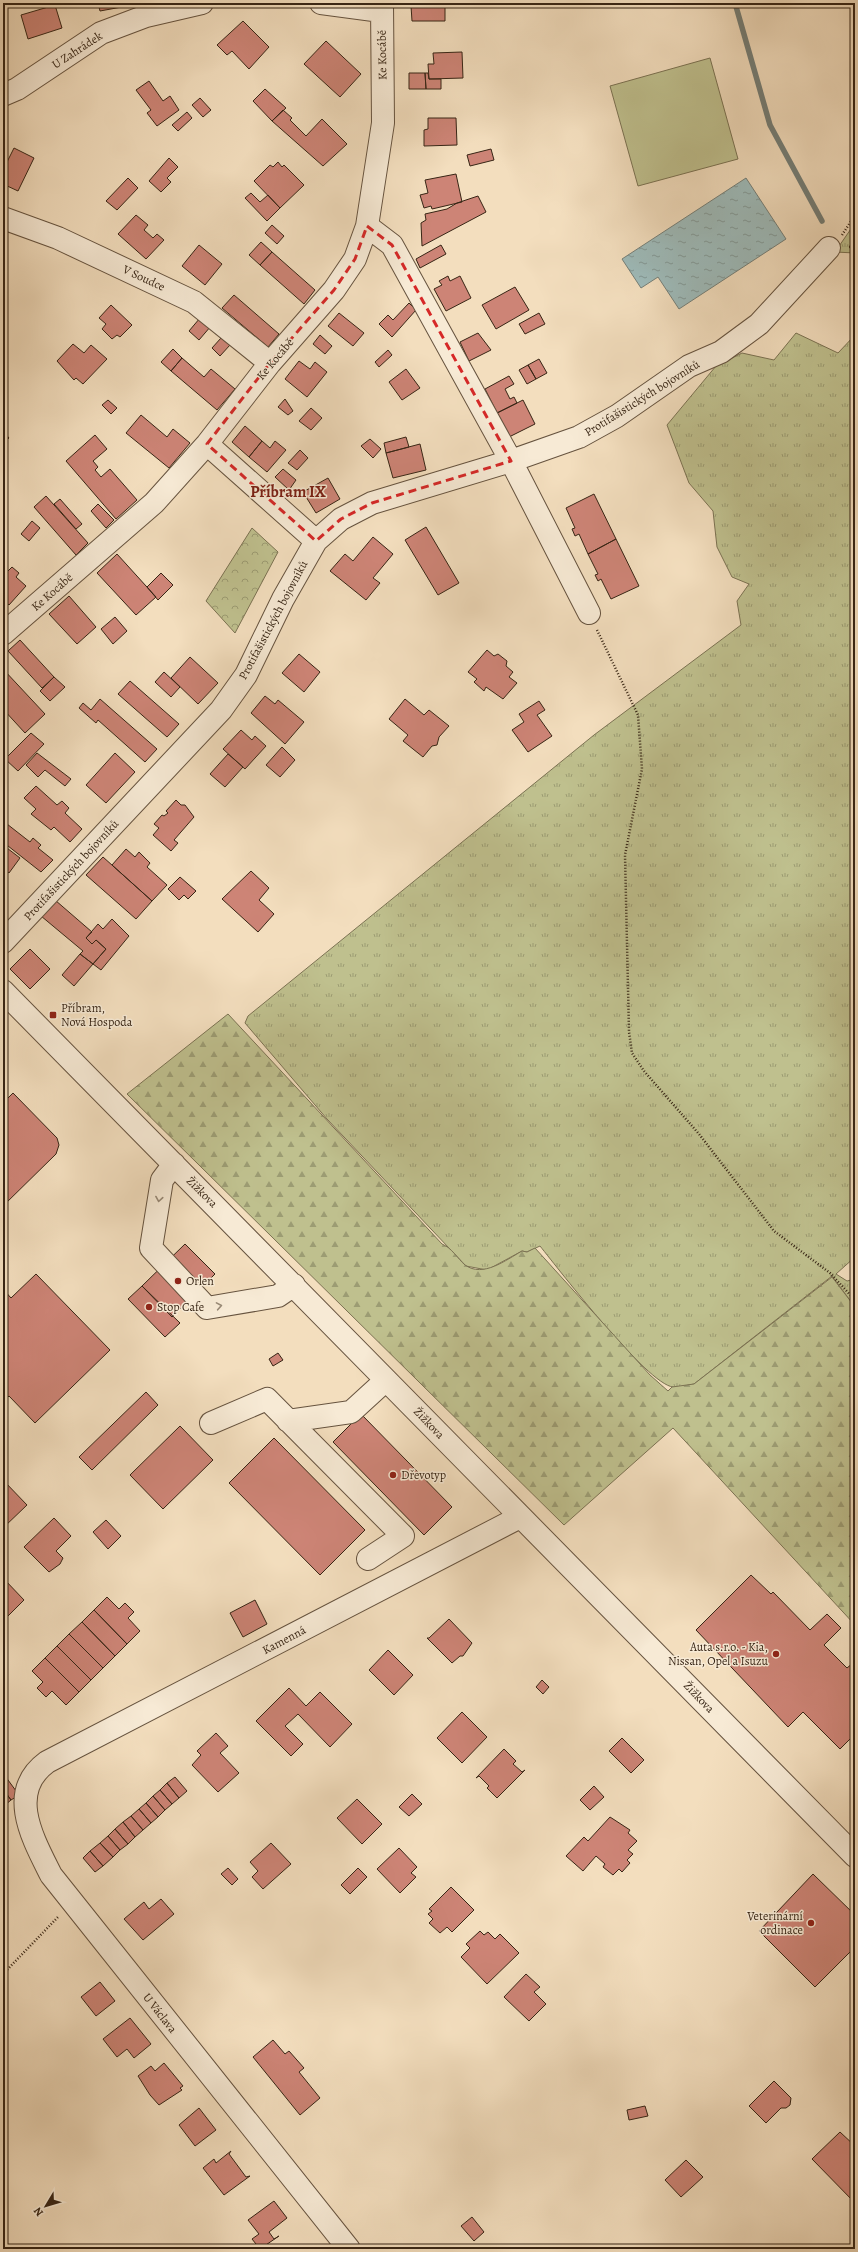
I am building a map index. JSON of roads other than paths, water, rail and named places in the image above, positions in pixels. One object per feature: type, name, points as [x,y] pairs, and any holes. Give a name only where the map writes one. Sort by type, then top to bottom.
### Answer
[{"type":"street","name":"U Zahrádek","points":[[3,95],[17,89],[101,33],[146,16],[202,3]]},
{"type":"street","points":[[321,3],[382,7]]},
{"type":"street","name":"Ke Kocábě","points":[[3,634],[154,503],[207,444],[270,363],[334,290],[355,259],[367,226],[383,123],[382,7]]},
{"type":"street","name":"V Soudce","points":[[6,223],[58,238],[194,302],[270,363]]},
{"type":"street","points":[[367,226],[392,245],[511,461],[589,613]]},
{"type":"street","name":"Protifašistických bojovníků","points":[[3,942],[220,710],[246,675],[283,599],[316,541],[342,519],[372,503],[511,461],[579,437],[617,416],[689,366],[721,352],[759,324],[829,248]]},
{"type":"street","points":[[207,444],[316,541]]},
{"type":"street","name":"Žižkova","points":[[3,991],[855,1856]]},
{"type":"street","points":[[174,1164],[162,1180],[151,1248],[207,1308],[278,1296],[294,1285]]},
{"type":"street","points":[[288,1421],[351,1412],[386,1380]]},
{"type":"street","points":[[211,1423],[267,1399],[403,1536],[368,1559]]},
{"type":"street","name":"Kamenná","points":[[47,1762],[520,1517]]},
{"type":"street","name":"U Václava","points":[[47,1762],[37,1770],[29,1780],[26,1794],[26,1811],[33,1841],[51,1875],[349,2249]]},
{"type":"water","points":[[746,178],[786,239],[679,309],[658,277],[641,288],[622,259]]},
{"type":"waterway","points":[[735,3],[770,125],[822,221]]},
{"type":"place","name":"Příbram, Nová Hospoda","points":[[53,1015]]},
{"type":"place","name":"Orlen","points":[[178,1281]]},
{"type":"place","name":"Stop Cafe","points":[[149,1307]]},
{"type":"place","name":"Dřevotyp","points":[[393,1475]]},
{"type":"place","name":"Auta s.r.o. - Kia, Nissan, Opel a Isuzu","points":[[776,1654]]},
{"type":"place","name":"Veterinární ordinace","points":[[811,1923]]},
{"type":"district","name":"Příbram IX","points":[[288,491]]}]
